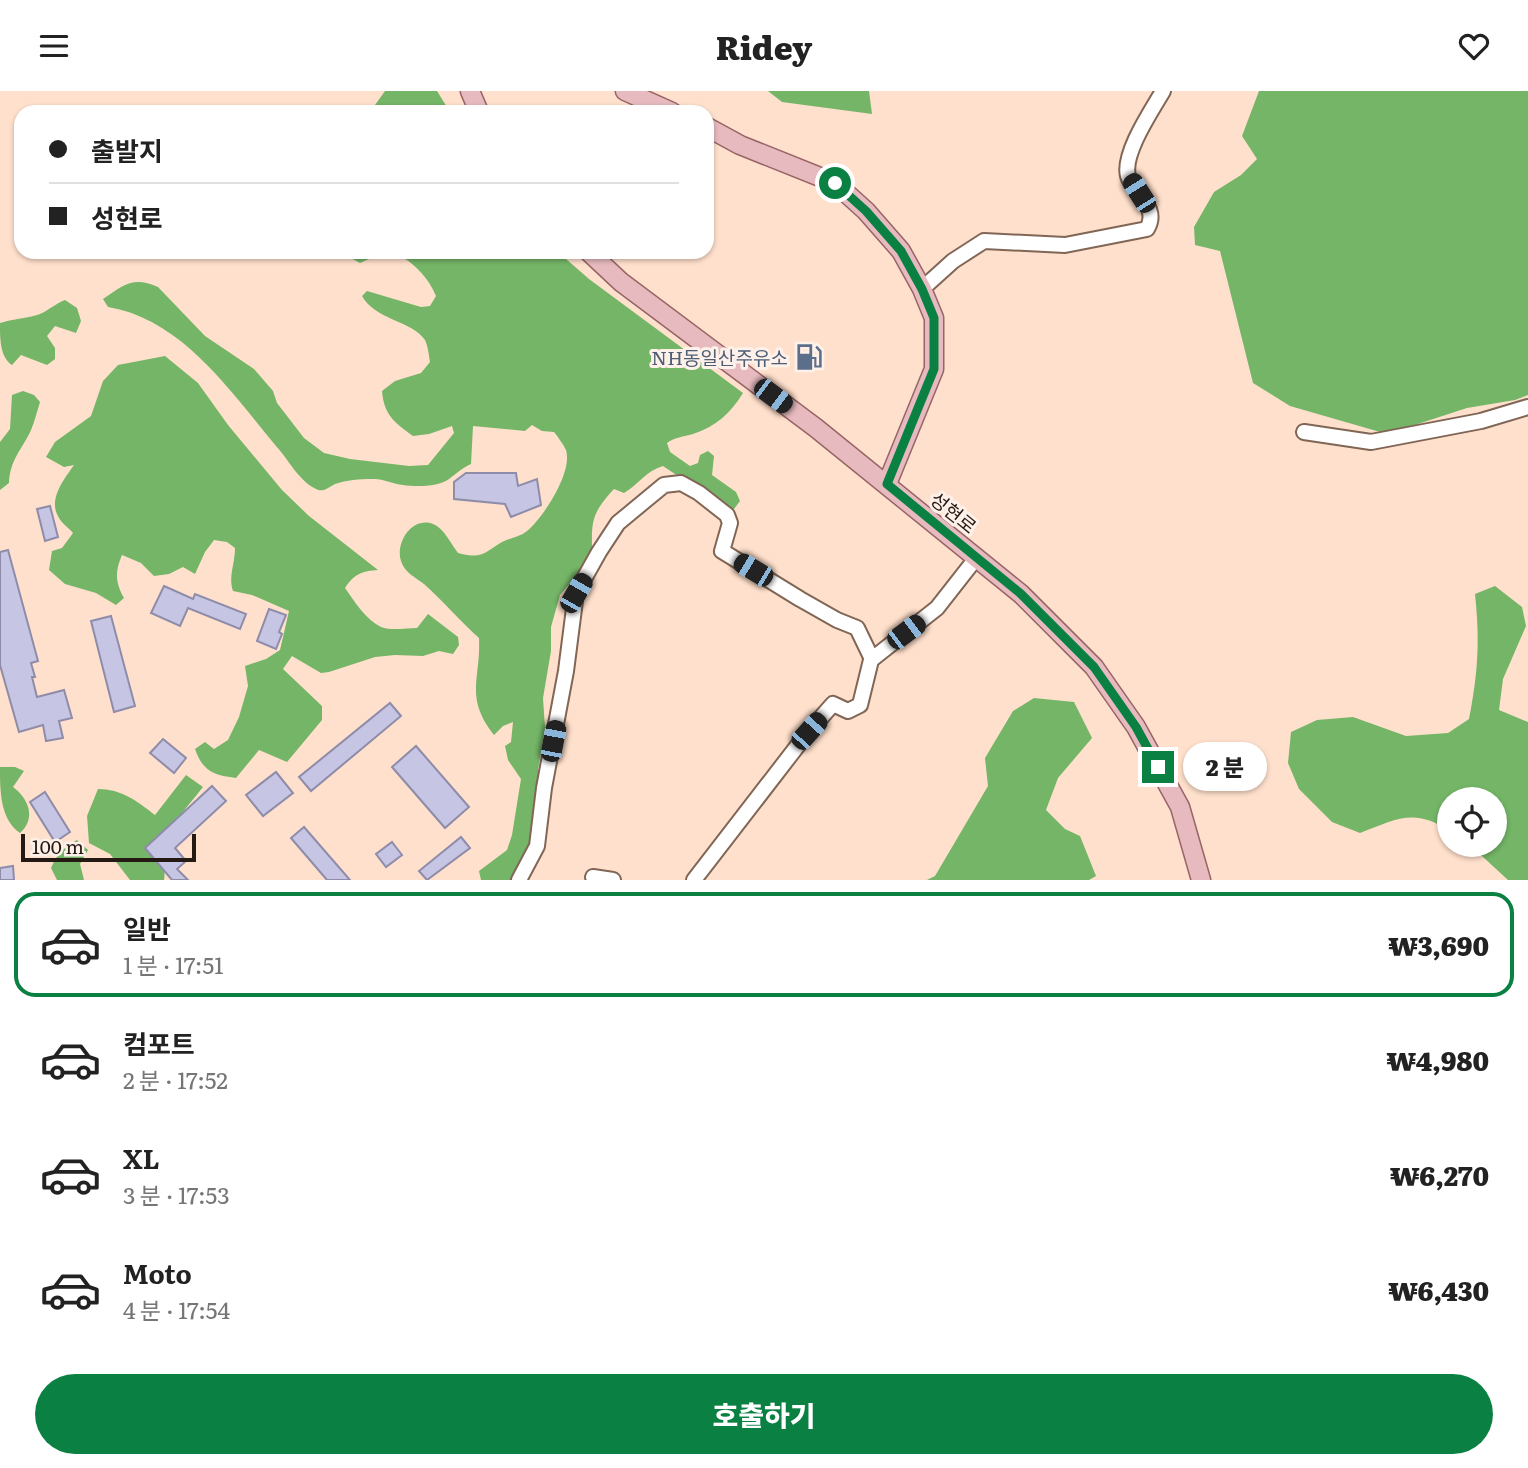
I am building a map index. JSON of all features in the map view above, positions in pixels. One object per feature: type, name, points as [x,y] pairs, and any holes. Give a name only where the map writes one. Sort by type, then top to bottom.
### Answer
[{"type":"main road","points":[[625,91],[656,105]]},
{"type":"main road","points":[[714,131],[740,145],[835,183],[866,211],[901,251],[922,289],[934,318],[934,369],[887,484]]},
{"type":"main road","name":"성현로","points":[[596,259],[621,282],[887,484],[977,557],[1021,594],[1094,667],[1136,727],[1180,807],[1201,880]]},
{"type":"street","points":[[922,289],[953,261],[984,241],[1065,245],[1147,229],[1151,211],[1128,175],[1129,161],[1137,134],[1163,91]]},
{"type":"street","points":[[1304,432],[1371,443],[1481,421],[1528,407]]},
{"type":"street","points":[[519,880],[537,846],[576,593],[618,523],[664,485],[681,483],[699,493],[726,515],[730,523],[722,551],[800,600],[857,628],[872,659]]},
{"type":"street","points":[[694,880],[809,731],[833,704],[848,711],[860,705],[872,659],[937,608],[977,557]]},
{"type":"street","points":[[593,877],[613,880]]},
{"type":"green space","points":[[385,91],[437,91],[446,105],[375,105]]},
{"type":"green space","points":[[768,91],[869,91],[872,114],[782,102]]},
{"type":"green space","points":[[1259,91],[1528,91],[1528,395],[1515,400],[1467,408],[1387,434],[1290,406],[1253,383],[1220,251],[1195,245],[1194,227],[1214,192],[1241,175],[1257,159],[1242,136]]},
{"type":"green space","points":[[353,259],[371,259],[360,263]]},
{"type":"green space","points":[[566,259],[743,393],[728,413],[715,423],[667,443],[670,452],[690,466],[698,463],[700,455],[708,451],[714,456],[712,475],[736,492],[740,501],[734,509],[700,504],[681,478],[663,466],[652,471],[624,493],[614,489],[596,513],[592,528],[592,557],[560,595],[551,627],[551,651],[543,698],[545,728],[538,770],[538,795],[523,880],[481,880],[479,871],[507,850],[512,835],[521,779],[508,760],[505,746],[511,742],[513,722],[503,726],[494,735],[485,722],[479,710],[476,688],[479,638],[424,584],[408,572],[400,554],[403,539],[412,527],[418,524],[433,524],[441,529],[458,553],[473,555],[482,554],[524,533],[541,516],[561,482],[567,459],[566,450],[559,438],[554,432],[542,431],[532,425],[525,431],[473,426],[471,464],[445,482],[414,486],[380,479],[358,480],[319,490],[299,475],[223,381],[182,342],[135,314],[108,307],[103,299],[135,282],[158,287],[205,336],[254,369],[273,391],[277,403],[304,438],[324,453],[409,466],[428,465],[454,433],[452,426],[413,436],[391,417],[382,391],[395,381],[421,373],[430,362],[426,342],[412,328],[376,310],[362,296],[367,291],[421,307],[430,306],[436,296],[419,270],[406,260]]},
{"type":"green space","points":[[65,300],[77,308],[81,321],[76,333],[55,326],[47,336],[55,348],[55,359],[47,365],[21,355],[12,365],[8,362],[3,352],[0,323],[36,315]]},
{"type":"green space","points":[[165,356],[198,383],[228,425],[282,490],[309,516],[378,570],[359,574],[345,588],[370,620],[385,628],[417,628],[428,614],[458,637],[459,645],[453,654],[439,651],[423,656],[375,657],[321,673],[292,656],[283,669],[322,706],[322,720],[287,762],[259,750],[236,778],[210,771],[202,763],[195,749],[205,742],[214,749],[228,740],[239,717],[248,686],[245,666],[266,659],[280,650],[289,611],[252,595],[233,591],[231,575],[235,548],[227,542],[214,540],[195,574],[183,567],[169,574],[154,576],[141,563],[122,555],[117,577],[124,598],[116,605],[96,593],[65,584],[49,570],[52,551],[62,548],[73,533],[59,519],[55,503],[59,489],[74,465],[64,467],[46,457],[55,442],[91,416],[103,381],[118,365]]},
{"type":"green space","points":[[23,391],[34,395],[40,402],[31,430],[14,461],[9,483],[0,490],[0,442],[10,429],[12,395]]},
{"type":"green space","points":[[1495,586],[1522,607],[1526,626],[1503,679],[1499,710],[1528,722],[1528,880],[1508,880],[1483,857],[1507,857],[1507,787],[1437,787],[1437,824],[1425,819],[1404,818],[1360,833],[1332,822],[1299,789],[1288,763],[1291,732],[1317,720],[1353,717],[1406,736],[1448,733],[1469,719],[1477,657],[1475,594]]},
{"type":"green space","points":[[1034,698],[1074,702],[1092,738],[1058,778],[1046,810],[1065,829],[1080,836],[1096,876],[1089,880],[927,880],[935,876],[988,786],[985,758],[1013,711]]},
{"type":"green space","points":[[0,767],[15,767],[24,771],[13,787],[26,802],[29,815],[20,833],[8,820],[5,812]]},
{"type":"green space","points":[[186,775],[203,787],[177,820],[168,838],[163,858],[164,880],[130,880],[110,854],[89,843],[87,816],[98,789],[121,794],[155,815]]},
{"type":"green space","points":[[77,840],[88,850],[80,864],[84,880],[57,880],[51,868],[53,863],[61,852]]},
{"type":"building","points":[[466,473],[516,473],[518,486],[537,479],[541,505],[511,517],[505,504],[454,499],[454,482]]},
{"type":"building","points":[[50,506],[58,537],[45,541],[37,509]]},
{"type":"building","points":[[8,550],[38,661],[31,663],[37,697],[64,690],[72,718],[59,721],[63,738],[46,741],[43,725],[19,732],[0,665],[0,552]]},
{"type":"building","points":[[164,586],[193,599],[195,594],[246,614],[240,629],[188,608],[180,626],[151,613]]},
{"type":"building","points":[[269,609],[286,615],[276,649],[257,641]]},
{"type":"building","points":[[111,616],[135,706],[114,712],[91,621]]},
{"type":"building","points":[[390,703],[401,716],[311,791],[299,777]]},
{"type":"building","points":[[163,739],[186,758],[174,773],[150,753]]},
{"type":"building","points":[[416,746],[469,807],[445,828],[392,767]]},
{"type":"building","points":[[276,772],[293,793],[263,816],[246,795]]},
{"type":"building","points":[[212,786],[226,801],[175,848],[186,861],[177,869],[188,880],[172,880],[145,848]]},
{"type":"building","points":[[45,792],[70,832],[55,842],[30,802]]},
{"type":"building","points":[[304,827],[350,880],[327,880],[291,838]]},
{"type":"building","points":[[461,837],[470,848],[427,880],[419,871]]},
{"type":"building","points":[[392,842],[402,855],[386,867],[376,854]]},
{"type":"building","points":[[13,866],[14,880],[0,880],[0,868]]},
{"type":"place","name":"NH동일산주유소","points":[[809,357]]},
{"type":"route","points":[[835,183],[866,211],[901,251],[934,318],[934,369],[887,484],[1021,594],[1094,667],[1136,727],[1158,767]]}]
